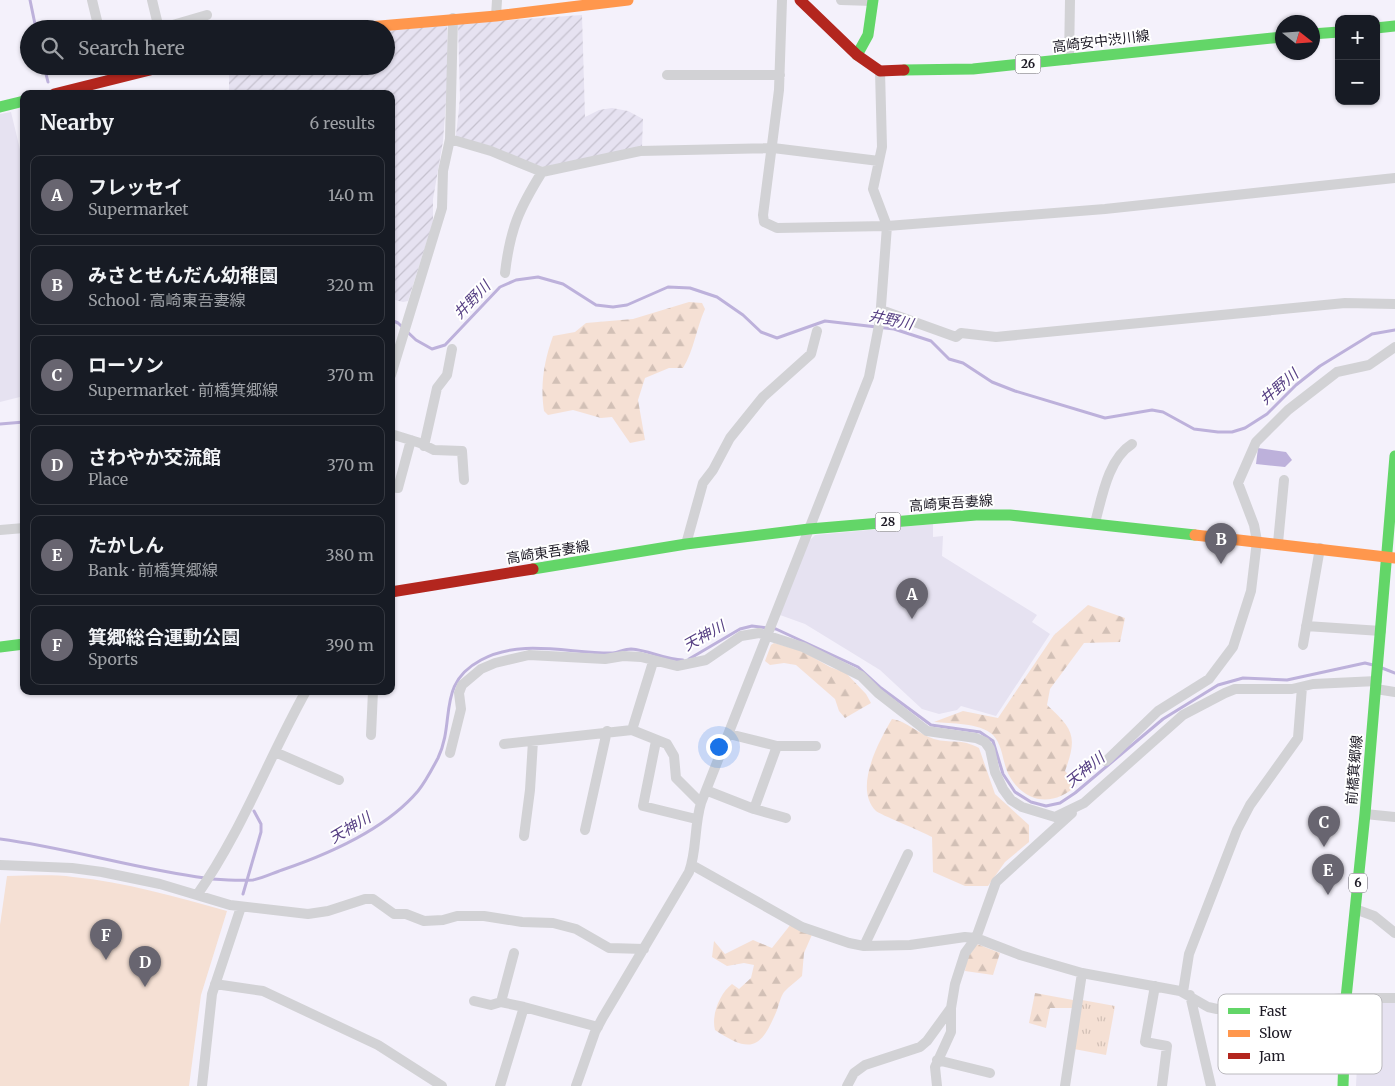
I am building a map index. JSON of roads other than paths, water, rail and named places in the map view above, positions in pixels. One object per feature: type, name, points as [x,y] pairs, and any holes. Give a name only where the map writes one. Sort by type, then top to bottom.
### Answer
[{"type":"main road","points":[[395,24],[496,16],[628,0]]},
{"type":"main road","points":[[800,0],[857,55],[880,71]]},
{"type":"main road","points":[[857,55],[868,35],[873,1]]},
{"type":"main road","points":[[1380,28],[1395,26]]},
{"type":"main road","points":[[1320,33],[1335,32]]},
{"type":"main road","name":"高崎安中渋川線","points":[[880,71],[974,69],[1275,38]]},
{"type":"main road","points":[[95,89],[111,80],[131,75]]},
{"type":"main road","points":[[0,107],[20,102]]},
{"type":"main road","name":"前橋箕郷線","points":[[1346,994],[1381,631],[1391,557],[1395,456]]},
{"type":"main road","name":"高崎東吾妻線","points":[[395,591],[686,544],[809,529],[976,515],[1010,515],[1095,523],[1278,542],[1391,557]]},
{"type":"main road","points":[[0,646],[20,644]]},
{"type":"street","points":[[92,0],[97,20]]},
{"type":"street","points":[[152,0],[157,20]]},
{"type":"street","points":[[496,16],[497,0]]},
{"type":"street","points":[[782,0],[780,75],[773,148],[763,215],[764,222],[777,228],[887,226],[1105,209],[1395,178]]},
{"type":"street","points":[[841,0],[873,1]]},
{"type":"street","points":[[1069,60],[1070,0]]},
{"type":"street","points":[[188,20],[207,14]]},
{"type":"street","points":[[395,361],[406,321],[440,219],[443,171],[450,139],[453,18]]},
{"type":"street","points":[[576,1086],[598,1027],[692,865],[696,819],[701,804],[708,791],[773,618],[869,377],[880,315],[887,226],[873,189],[882,135],[880,71]]},
{"type":"street","points":[[110,75],[111,80]]},
{"type":"street","points":[[667,75],[780,75]]},
{"type":"street","points":[[450,139],[491,151],[542,172],[640,151],[773,148],[879,161]]},
{"type":"street","points":[[505,273],[508,244],[520,208],[542,172]]},
{"type":"street","points":[[880,315],[956,337],[961,333],[996,337],[1345,303],[1395,304]]},
{"type":"street","points":[[686,544],[702,483],[713,470],[730,438],[763,397],[811,354],[817,331]]},
{"type":"street","points":[[1106,761],[1158,711],[1209,679],[1218,670],[1236,639],[1248,600],[1257,541],[1254,525],[1238,486],[1256,442],[1288,410],[1337,372],[1369,365],[1395,347]]},
{"type":"street","points":[[424,446],[437,388],[447,376],[452,349]]},
{"type":"street","points":[[395,435],[434,450],[462,451],[464,480]]},
{"type":"street","points":[[395,488],[398,488],[411,440]]},
{"type":"street","points":[[1095,523],[1107,481],[1117,459],[1123,449],[1132,444]]},
{"type":"street","points":[[1278,542],[1284,480]]},
{"type":"street","points":[[0,530],[20,528]]},
{"type":"street","points":[[1303,645],[1320,548]]},
{"type":"street","points":[[1306,626],[1381,631]]},
{"type":"street","points":[[450,753],[461,709],[459,693],[462,685],[481,669],[528,655],[605,659],[641,657],[653,662],[676,666],[693,664],[706,660],[741,636],[759,633],[767,634],[803,648],[860,676],[878,693],[927,731],[976,738],[985,742],[990,749],[995,772],[1003,789],[1011,800],[1022,807],[1056,817],[1084,803]]},
{"type":"street","points":[[632,730],[653,662]]},
{"type":"street","points":[[937,1086],[936,1067],[951,1032],[951,1008],[955,984],[965,953],[976,938],[996,882],[1045,835],[1084,803],[1139,752],[1195,707],[1235,688],[1376,683],[1395,692]]},
{"type":"street","points":[[1211,1086],[1186,993],[1189,954],[1237,830],[1250,805],[1298,738],[1302,687]]},
{"type":"street","points":[[200,890],[214,872],[244,817],[304,695]]},
{"type":"street","points":[[371,735],[373,695]]},
{"type":"street","points":[[504,744],[608,731],[632,730],[666,744],[671,749],[676,778],[701,804]]},
{"type":"street","points":[[585,830],[608,731]]},
{"type":"street","points":[[729,734],[777,746],[816,746]]},
{"type":"street","points":[[524,836],[530,790],[533,741]]},
{"type":"street","points":[[656,741],[643,806],[696,819]]},
{"type":"street","points":[[1128,741],[1139,752]]},
{"type":"street","points":[[754,809],[777,746]]},
{"type":"street","points":[[275,752],[339,780]]},
{"type":"street","points":[[708,791],[754,809],[786,818]]},
{"type":"street","points":[[1365,814],[1395,818]]},
{"type":"street","points":[[864,946],[908,854]]},
{"type":"street","points":[[0,865],[92,871],[200,890],[241,907],[308,914],[328,911],[372,899],[394,914],[406,914],[424,921],[443,920],[457,916],[484,916],[522,922],[553,922],[576,929],[609,948],[644,949]]},
{"type":"street","points":[[692,865],[802,927],[864,946],[927,944],[966,937],[976,938],[1020,955],[1082,973],[1186,993],[1208,1007],[1218,1009]]},
{"type":"street","points":[[202,1086],[209,1014],[216,984],[241,907]]},
{"type":"street","points":[[1356,909],[1374,916],[1395,933]]},
{"type":"street","points":[[501,1002],[514,954]]},
{"type":"street","points":[[1065,1086],[1082,973]]},
{"type":"street","points":[[216,984],[263,991],[378,1045],[442,1086]]},
{"type":"street","points":[[1155,986],[1145,1042],[1167,1046],[1162,1086]]},
{"type":"street","points":[[1382,998],[1395,998]]},
{"type":"street","points":[[474,1002],[492,1005],[501,1002],[598,1027]]},
{"type":"street","points":[[500,1086],[524,1007]]},
{"type":"street","points":[[847,1086],[854,1073],[864,1065],[920,1047],[927,1041],[951,1008]]},
{"type":"street","points":[[938,1060],[990,1073]]},
{"type":"waterway","points":[[30,0],[34,20]]},
{"type":"waterway","points":[[46,75],[48,82]]},
{"type":"waterway","name":"井野川","points":[[395,322],[416,340],[432,349],[445,345],[500,287],[516,280],[538,277],[563,284],[596,305],[613,307],[627,305],[668,287],[690,288],[717,297],[743,315],[761,332],[777,338],[825,321],[894,329],[931,341],[949,359],[963,363],[992,382],[1015,391],[1105,418],[1152,410],[1163,412],[1194,429],[1218,432],[1232,432],[1245,428],[1267,414],[1296,385],[1320,366],[1372,334],[1395,330]]},
{"type":"waterway","name":"井野川","points":[[0,424],[20,422]]},
{"type":"waterway","name":"天神川","points":[[689,659],[740,629],[752,626],[776,629],[858,667],[881,688],[931,725],[980,732],[993,741],[1003,774],[1015,792],[1031,802],[1046,806],[1060,803],[1075,793],[1163,719],[1218,685],[1243,678],[1287,680],[1365,663],[1373,665]]},
{"type":"waterway","name":"天神川","points":[[212,879],[253,880],[264,877],[337,848],[373,829],[389,818],[418,791],[438,758],[446,730],[452,692],[458,680],[467,670],[481,660],[496,653],[529,648],[597,653],[613,653],[631,649],[683,660]]},
{"type":"waterway","name":"天神川","points":[[1382,668],[1395,673]]},
{"type":"waterway","points":[[243,894],[261,832],[261,824],[254,811]]},
{"type":"waterway","name":"天神川","points":[[0,839],[205,878]]},
{"type":"place","name":"みさとせんだん幼稚園","points":[[1221,564]]},
{"type":"place","name":"フレッセイ","points":[[912,619]]},
{"type":"place","name":"ローソン","points":[[1324,847]]},
{"type":"place","name":"たかしん","points":[[1328,895]]},
{"type":"place","name":"箕郷総合運動公園","points":[[106,960]]},
{"type":"place","name":"さわやか交流館","points":[[145,987]]}]
